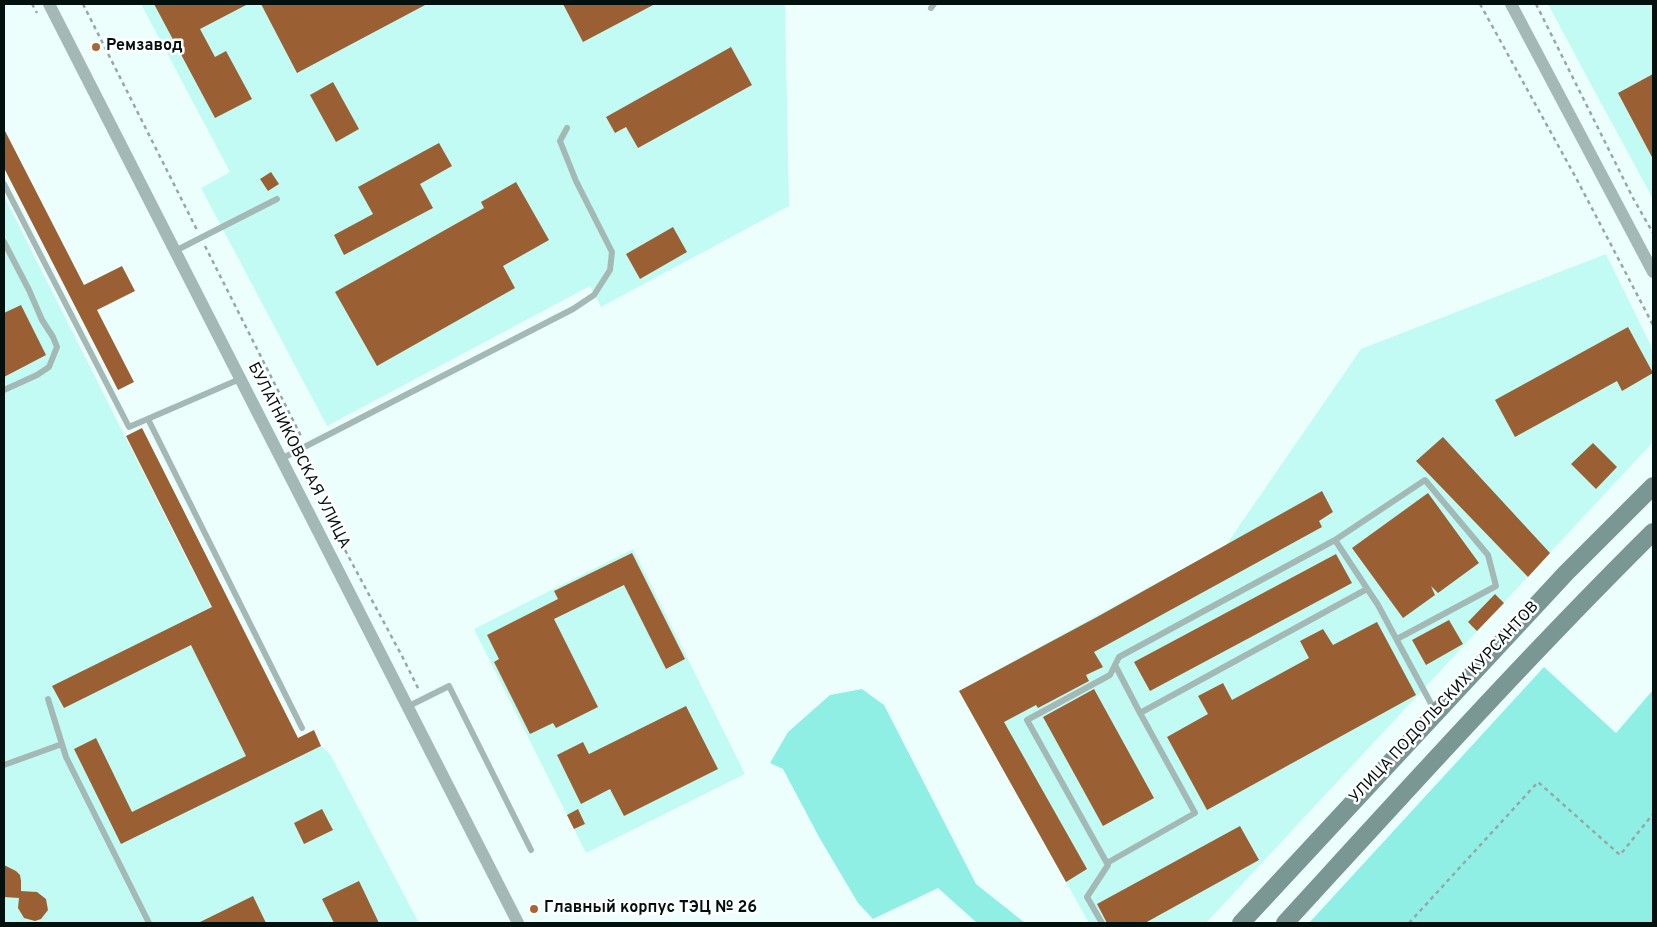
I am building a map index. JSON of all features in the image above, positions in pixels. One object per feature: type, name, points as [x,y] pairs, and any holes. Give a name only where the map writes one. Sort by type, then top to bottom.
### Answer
[{"type":"main road","name":"УЛИЦА ПОДОЛЬСКИХ КУРСАНТОВ","points":[[1241,923],[1566,573],[1653,486]]},
{"type":"main road","name":"УЛИЦА ПОДОЛЬСКИХ КУРСАНТОВ","points":[[1284,923],[1456,737],[1596,589],[1653,532]]},
{"type":"street","name":"БУЛАТНИКОВСКАЯ УЛИЦА","points":[[49,4],[518,923]]},
{"type":"street","points":[[1511,4],[1653,272]]},
{"type":"lane","points":[[281,459],[574,309],[594,295],[610,270],[612,252],[576,181],[560,141],[566,128]]},
{"type":"lane","points":[[4,184],[129,427],[240,378]]},
{"type":"lane","points":[[175,251],[276,198]]},
{"type":"lane","points":[[4,242],[42,320],[54,337],[57,347],[49,367],[37,375],[4,390]]},
{"type":"lane","points":[[148,419],[302,728]]},
{"type":"lane","points":[[1102,923],[1088,897],[1108,865],[1027,720],[1110,675],[1119,657],[1335,540],[1425,480],[1488,555],[1496,586],[1397,639]]},
{"type":"lane","points":[[1335,540],[1378,604],[1436,712]]},
{"type":"lane","points":[[1140,712],[1367,589]]},
{"type":"lane","points":[[1107,863],[1196,813],[1115,665]]},
{"type":"lane","points":[[407,707],[449,686],[531,850]]},
{"type":"lane","points":[[48,699],[66,757],[149,923]]},
{"type":"lane","points":[[4,765],[62,744]]},
{"type":"path","points":[[83,4],[307,447]]},
{"type":"path","points":[[1480,4],[1575,176],[1653,325]]},
{"type":"path","points":[[1536,4],[1653,233]]},
{"type":"path","points":[[329,521],[423,699]]},
{"type":"path","points":[[1409,923],[1538,782],[1620,855],[1653,814]]},
{"type":"shaded area","points":[[141,4],[785,4],[789,206],[601,307],[590,286],[327,426],[201,188],[230,172]]},
{"type":"shaded area","points":[[1548,4],[1653,4],[1653,199],[1588,79]]},
{"type":"shaded area","points":[[4,196],[289,762],[321,746],[330,754],[419,923],[4,923]]},
{"type":"shaded area","points":[[1606,254],[1653,350],[1653,442],[1206,923],[1089,923],[959,691],[1226,545],[1361,349]]},
{"type":"shaded area","points":[[633,549],[745,774],[586,853],[474,629]]},
{"type":"shaded area","points":[[1544,667],[1616,733],[1653,690],[1653,923],[1309,923]]},
{"type":"shaded area","points":[[862,689],[884,705],[976,884],[1025,923],[977,923],[938,888],[873,919],[858,903],[819,837],[783,769],[770,763],[788,732],[830,695]]},
{"type":"building","points":[[154,4],[248,4],[200,29],[215,57],[226,51],[252,99],[215,118]]},
{"type":"building","points":[[261,4],[427,4],[297,73]]},
{"type":"building","points":[[563,4],[655,4],[583,42]]},
{"type":"building","points":[[731,47],[752,85],[638,148],[626,127],[615,133],[606,117]]},
{"type":"building","points":[[1653,74],[1653,159],[1618,93]]},
{"type":"building","points":[[333,82],[359,129],[336,142],[310,95]]},
{"type":"building","points":[[4,129],[84,285],[122,266],[135,291],[97,310],[134,382],[118,390],[4,168]]},
{"type":"building","points":[[439,143],[452,166],[420,184],[433,208],[344,255],[334,235],[373,214],[358,187]]},
{"type":"building","points":[[271,172],[279,184],[268,191],[260,179]]},
{"type":"building","points":[[516,182],[549,240],[503,266],[515,288],[377,366],[335,292],[484,208],[481,202]]},
{"type":"building","points":[[673,227],[687,252],[640,279],[626,254]]},
{"type":"building","points":[[21,305],[46,355],[4,377],[4,313]]},
{"type":"building","points":[[1628,327],[1653,373],[1622,391],[1617,381],[1515,437],[1495,400]]},
{"type":"building","points":[[142,428],[298,738],[314,730],[321,746],[121,844],[74,749],[96,738],[132,812],[246,756],[191,645],[64,708],[52,686],[212,607],[126,436]]},
{"type":"building","points":[[1443,437],[1550,553],[1528,577],[1416,461]]},
{"type":"building","points":[[1593,443],[1617,467],[1596,489],[1571,464]]},
{"type":"building","points":[[1322,491],[1333,512],[1319,521],[1322,527],[1094,652],[1103,667],[1086,675],[1089,681],[1038,708],[1036,705],[1004,722],[1087,869],[1066,882],[959,691],[1097,617]]},
{"type":"building","points":[[1428,493],[1479,563],[1438,593],[1431,586],[1435,595],[1403,618],[1352,548]]},
{"type":"building","points":[[632,553],[685,659],[666,669],[624,585],[554,619],[598,707],[556,728],[553,723],[530,734],[494,662],[499,659],[487,635],[558,599],[554,591]]},
{"type":"building","points":[[1336,554],[1352,583],[1150,691],[1134,662]]},
{"type":"building","points":[[1495,594],[1504,603],[1477,631],[1468,622]]},
{"type":"building","points":[[1449,620],[1463,644],[1426,665],[1412,640]]},
{"type":"building","points":[[1377,622],[1416,695],[1207,810],[1167,737],[1208,714],[1198,696],[1223,683],[1232,700],[1309,658],[1300,641],[1323,629],[1333,645]]},
{"type":"building","points":[[1094,689],[1154,798],[1103,826],[1043,717]]},
{"type":"building","points":[[686,706],[718,769],[624,816],[610,789],[581,804],[557,755],[583,742],[589,754]]},
{"type":"building","points":[[322,809],[333,830],[304,844],[294,823]]},
{"type":"building","points":[[578,809],[585,824],[574,829],[567,815]]},
{"type":"building","points":[[1240,826],[1259,860],[1145,923],[1107,923],[1097,904]]},
{"type":"building","points":[[4,865],[20,875],[21,891],[37,892],[46,899],[48,910],[41,919],[35,921],[24,918],[18,908],[19,898],[4,897]]},
{"type":"building","points":[[359,881],[379,923],[334,923],[322,899]]},
{"type":"building","points":[[253,896],[266,923],[198,923]]},
{"type":"place","name":"Ремзавод","points":[[96,47]]},
{"type":"place","name":"Главный корпус ТЭЦ № 26","points":[[534,909]]}]
